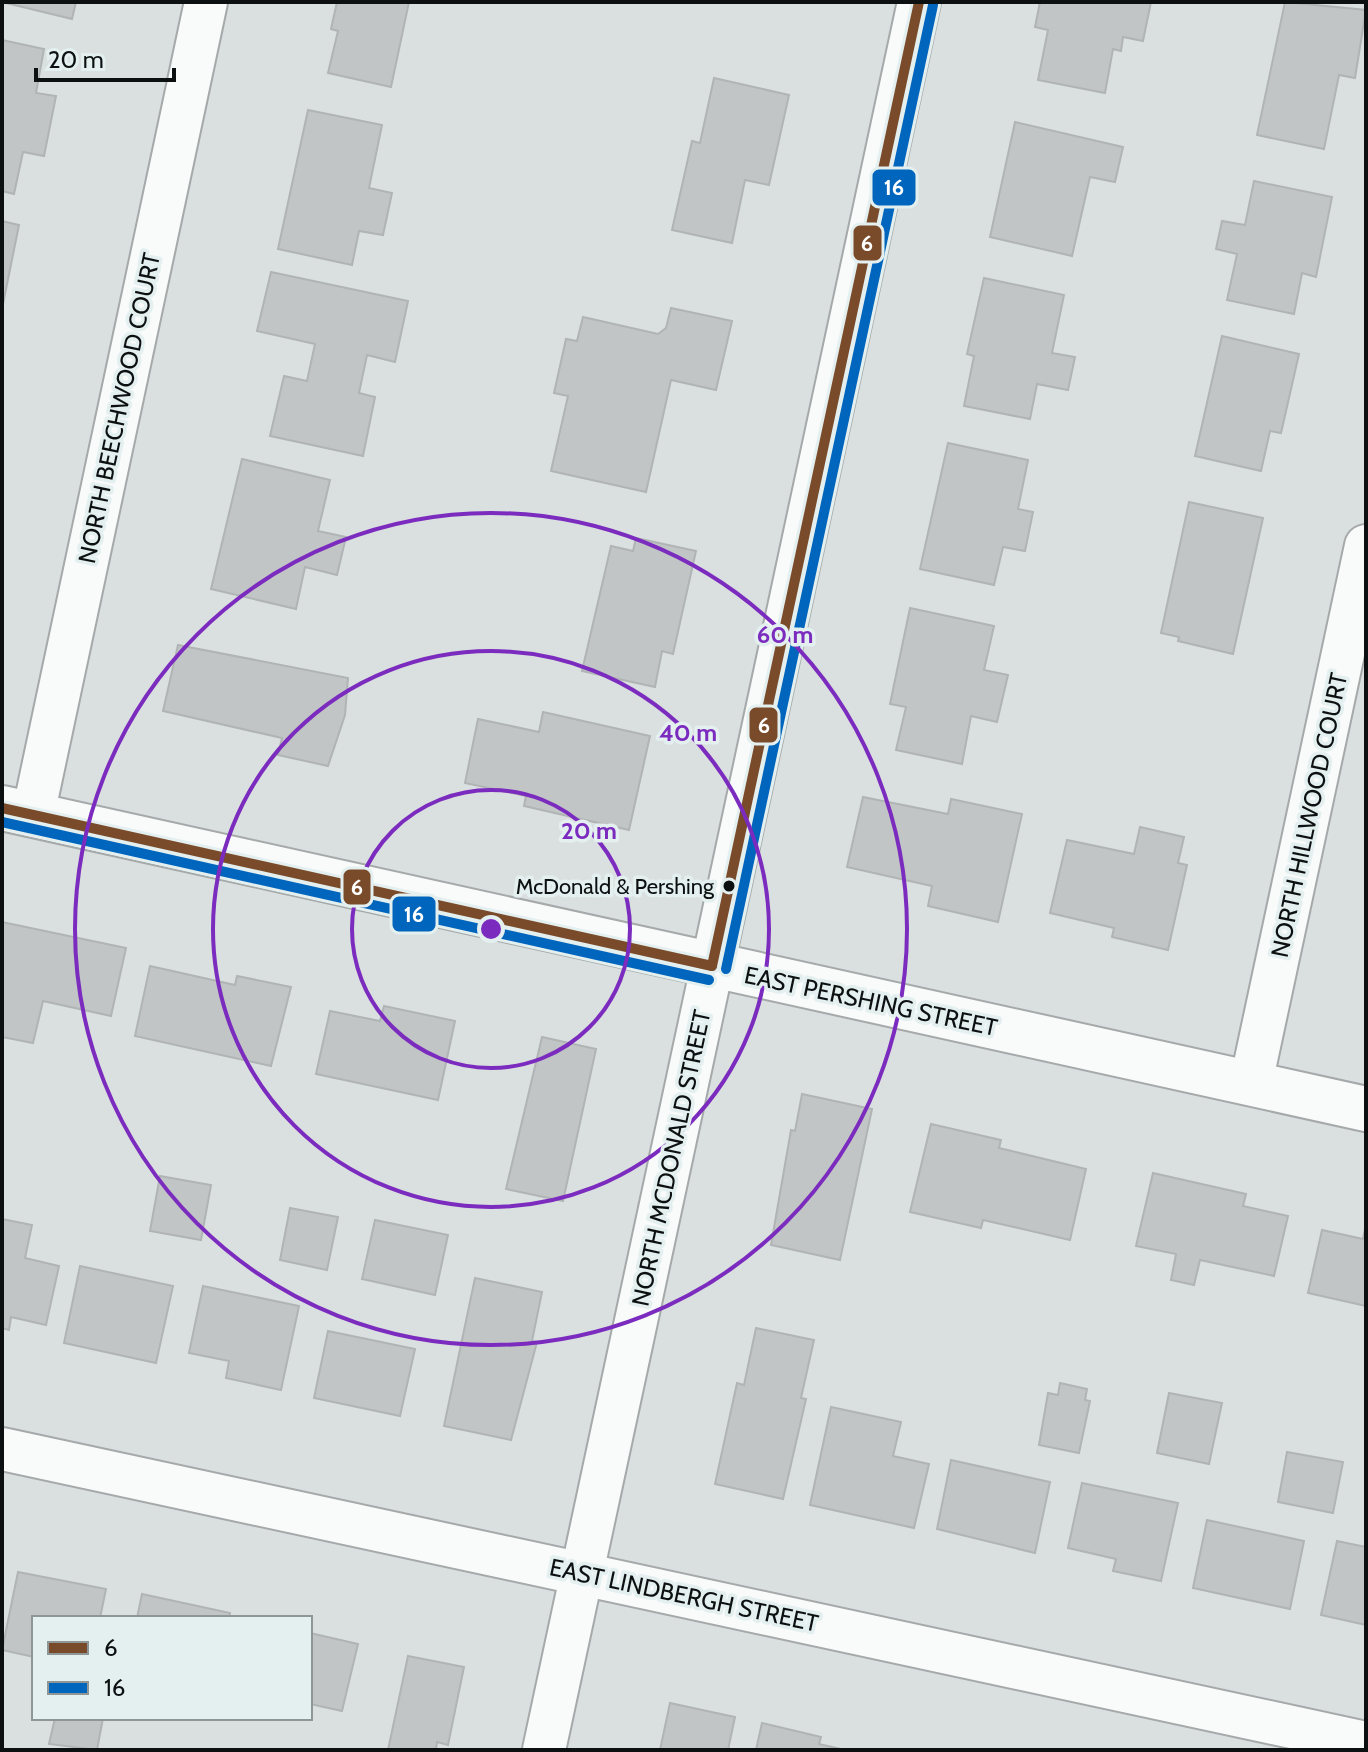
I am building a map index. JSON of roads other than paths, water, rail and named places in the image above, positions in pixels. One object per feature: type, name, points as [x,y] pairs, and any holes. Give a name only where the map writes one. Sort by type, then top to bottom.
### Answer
[{"type":"street","name":"NORTH BEECHWOOD COURT","points":[[17,811],[206,2]]},
{"type":"street","name":"NORTH MCDONALD STREET","points":[[544,1750],[919,2]]},
{"type":"street","name":"NORTH HILLWOOD COURT","points":[[1251,1083],[1366,546]]},
{"type":"street","name":"EAST PERSHING STREET","points":[[17,811],[1366,1109]]},
{"type":"street","name":"EAST LINDBERGH STREET","points":[[2,1449],[1366,1743]]},
{"type":"place","name":"McDonald & Pershing","points":[[729,886]]}]
